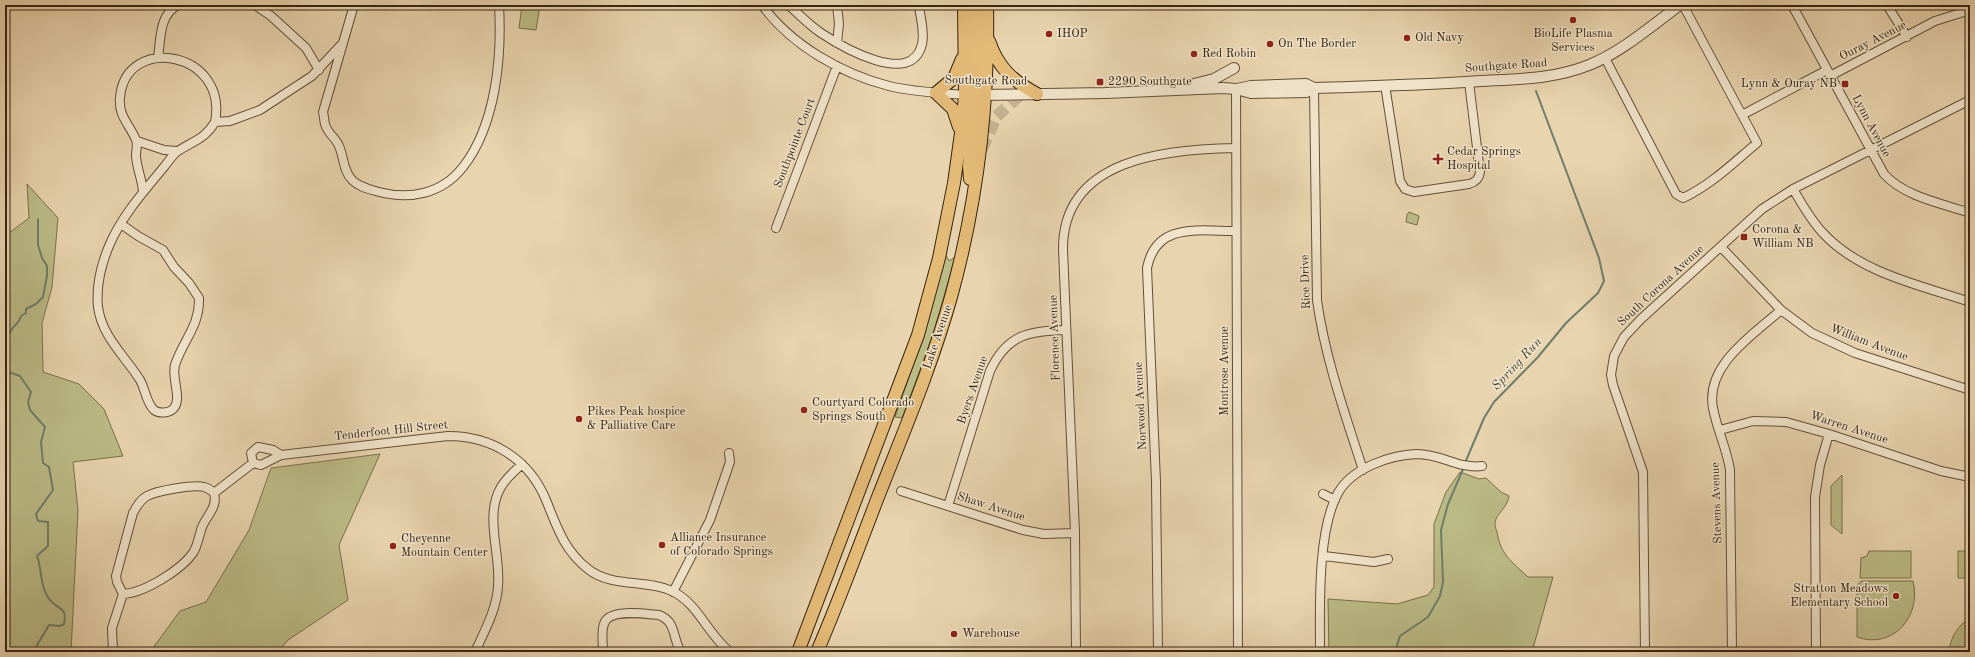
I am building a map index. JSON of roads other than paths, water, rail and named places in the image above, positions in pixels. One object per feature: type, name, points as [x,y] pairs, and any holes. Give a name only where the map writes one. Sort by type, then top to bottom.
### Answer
[{"type":"main road","name":"Lake Avenue","points":[[798,652],[918,335],[939,258],[954,183],[960,134],[975,95],[965,46],[964,5]]},
{"type":"main road","points":[[974,5],[976,18],[975,95]]},
{"type":"main road","name":"Lake Avenue","points":[[817,652],[840,599],[938,337],[953,290],[972,196],[975,95],[987,34],[987,5]]},
{"type":"main road","points":[[987,34],[993,53],[1005,72],[1015,82],[1037,94]]},
{"type":"main road","points":[[960,134],[958,121],[953,109],[936,92],[948,84],[956,74],[965,46]]},
{"type":"street","points":[[158,57],[164,20],[172,8],[178,5]]},
{"type":"street","points":[[255,5],[270,16],[306,48],[319,70]]},
{"type":"street","points":[[354,5],[323,112],[325,124],[339,145],[346,173],[357,184],[400,197],[429,193],[447,182],[462,168],[475,150],[485,126],[498,68],[499,5]]},
{"type":"street","points":[[788,5],[813,27],[837,43],[891,64],[906,64],[916,57],[922,45],[923,38],[919,5]]},
{"type":"street","points":[[837,5],[839,24],[837,43]]},
{"type":"street","name":"Southgate Road","points":[[765,6],[801,44],[837,66],[889,86],[975,95],[1236,89],[1251,86],[1306,84],[1314,88],[1530,79],[1561,74],[1590,65],[1605,58],[1630,42],[1680,5]]},
{"type":"street","points":[[1605,58],[1676,194],[1683,198],[1700,190],[1757,143],[1683,5]]},
{"type":"street","name":"Lynn Avenue","points":[[1792,5],[1884,174],[1899,187],[1970,213]]},
{"type":"street","points":[[1887,5],[1907,37]]},
{"type":"street","points":[[1955,5],[1955,14]]},
{"type":"street","name":"Ouray Avenue","points":[[1742,115],[1907,37],[1935,21],[1970,10]]},
{"type":"street","points":[[215,122],[230,121],[260,110],[319,70],[343,43]]},
{"type":"street","points":[[121,224],[138,236],[163,250],[174,267],[192,287],[199,298],[197,318],[175,366],[175,382],[178,398],[173,409],[165,412],[157,412],[152,408],[140,380],[110,340],[98,308],[98,284],[109,245],[121,224],[144,190],[177,151],[203,136],[215,122],[216,103],[214,93],[204,75],[189,64],[158,57],[137,66],[125,79],[121,88],[120,99],[122,114],[137,141],[136,157],[144,190]]},
{"type":"street","name":"Southpointe Court","points":[[776,228],[837,66]]},
{"type":"street","points":[[1166,90],[1214,79],[1234,68]]},
{"type":"street","points":[[1386,85],[1400,181],[1404,189],[1414,192],[1469,184],[1474,182],[1479,176],[1480,172],[1469,82]]},
{"type":"street","name":"Rice Drive","points":[[1314,88],[1317,300],[1328,354],[1363,470]]},
{"type":"street","name":"Montrose Avenue","points":[[1236,89],[1238,652]]},
{"type":"street","name":"South Corona Avenue","points":[[1645,652],[1643,472],[1616,395],[1611,374],[1612,365],[1618,346],[1631,329],[1762,209],[1794,189],[1970,100]]},
{"type":"street","points":[[137,141],[164,150],[177,151]]},
{"type":"street","name":"Florence Avenue","points":[[1076,652],[1075,533],[1063,236],[1072,209],[1085,188],[1108,172],[1141,159],[1182,150],[1236,148]]},
{"type":"street","points":[[1794,189],[1805,211],[1822,233],[1858,262],[1970,302]]},
{"type":"street","name":"Norwood Avenue","points":[[1158,652],[1156,482],[1147,278],[1148,264],[1156,245],[1169,236],[1186,232],[1236,231]]},
{"type":"street","name":"William Avenue","points":[[1721,247],[1781,310],[1812,333],[1840,347],[1970,390]]},
{"type":"street","name":"Stevens Avenue","points":[[1732,652],[1731,483],[1728,459],[1712,401],[1715,383],[1721,369],[1734,352],[1781,310]]},
{"type":"street","name":"Byers Avenue","points":[[948,506],[990,371],[998,355],[1010,342],[1026,334],[1066,330]]},
{"type":"street","name":"Warren Avenue","points":[[1720,430],[1754,421],[1776,420],[1796,424],[1829,434],[1941,471],[1970,477]]},
{"type":"street","points":[[1816,652],[1815,497],[1820,465],[1829,434]]},
{"type":"street","name":"Tenderfoot Hill Street","points":[[253,463],[261,466],[281,455],[459,436],[495,445],[514,457],[530,473],[540,490],[558,532],[583,564],[605,578],[661,588],[673,592],[689,602],[713,634],[730,652]]},
{"type":"street","name":"Tenderfoot Hill Street","points":[[253,463],[251,453],[258,447],[273,450],[281,455]]},
{"type":"street","points":[[673,592],[710,520],[730,462],[729,453]]},
{"type":"street","points":[[1320,652],[1320,602],[1328,523],[1335,500],[1344,485],[1363,470],[1393,458],[1417,454],[1438,457],[1469,468],[1482,466]]},
{"type":"street","name":"Tenderfoot Hill Street","points":[[214,493],[253,463]]},
{"type":"street","points":[[475,652],[495,605],[498,587],[494,519],[496,497],[502,485],[522,464]]},
{"type":"street","points":[[113,652],[112,628],[123,594],[117,582],[116,576],[133,513],[141,500],[152,493],[198,486],[210,489],[214,493],[215,503],[213,510],[202,527],[194,550],[185,562],[170,574],[139,591],[123,594]]},
{"type":"street","name":"Shaw Avenue","points":[[901,491],[1033,532],[1075,533]]},
{"type":"street","points":[[1323,494],[1335,500]]},
{"type":"street","points":[[1324,556],[1374,562],[1388,559]]},
{"type":"street","points":[[603,652],[603,624],[607,618],[615,614],[659,615],[664,617],[672,624],[678,648],[681,652]]},
{"type":"waterway","name":"Spring Run","points":[[1465,463],[1484,418],[1494,402],[1538,357],[1566,323],[1598,293],[1604,281],[1599,258],[1536,91]]},
{"type":"waterway","points":[[33,652],[49,625],[60,626],[64,624],[65,618],[63,611],[52,602],[46,594],[37,556],[48,546],[48,522],[38,521],[36,514],[53,490],[49,467],[43,463],[41,442],[45,427],[30,410],[28,402],[31,392],[20,376],[6,371],[6,349],[10,333],[21,316],[26,313],[26,309],[36,304],[43,297],[47,276],[47,266],[42,258],[38,245],[38,219]]},
{"type":"waterway","name":"Spring Run","points":[[1395,652],[1400,636],[1428,617],[1440,596],[1443,582],[1441,530],[1448,504],[1464,467]]},
{"type":"tunnel","points":[[982,149],[996,117],[1020,95]]},
{"type":"place","name":"BioLife Plasma Services","points":[[1573,20]]},
{"type":"place","name":"IHOP","points":[[1049,34]]},
{"type":"place","name":"Old Navy","points":[[1407,38]]},
{"type":"place","name":"On The Border","points":[[1270,44]]},
{"type":"place","name":"Red Robin","points":[[1194,54]]},
{"type":"place","name":"2290 Southgate","points":[[1100,82]]},
{"type":"place","name":"Lynn & Ouray NB","points":[[1845,84]]},
{"type":"place","name":"Cedar Springs Hospital","points":[[1438,159]]},
{"type":"place","name":"Corona & William NB","points":[[1744,237]]},
{"type":"place","name":"Courtyard Colorado Springs South","points":[[804,410]]},
{"type":"place","name":"Pikes Peak hospice & Palliative Care","points":[[579,419]]},
{"type":"place","name":"Alliance Insurance of Colorado Springs","points":[[662,545]]},
{"type":"place","name":"Cheyenne Mountain Center","points":[[393,546]]},
{"type":"place","name":"Stratton Meadows Elementary School","points":[[1896,596]]},
{"type":"place","name":"Warehouse","points":[[954,634]]}]
